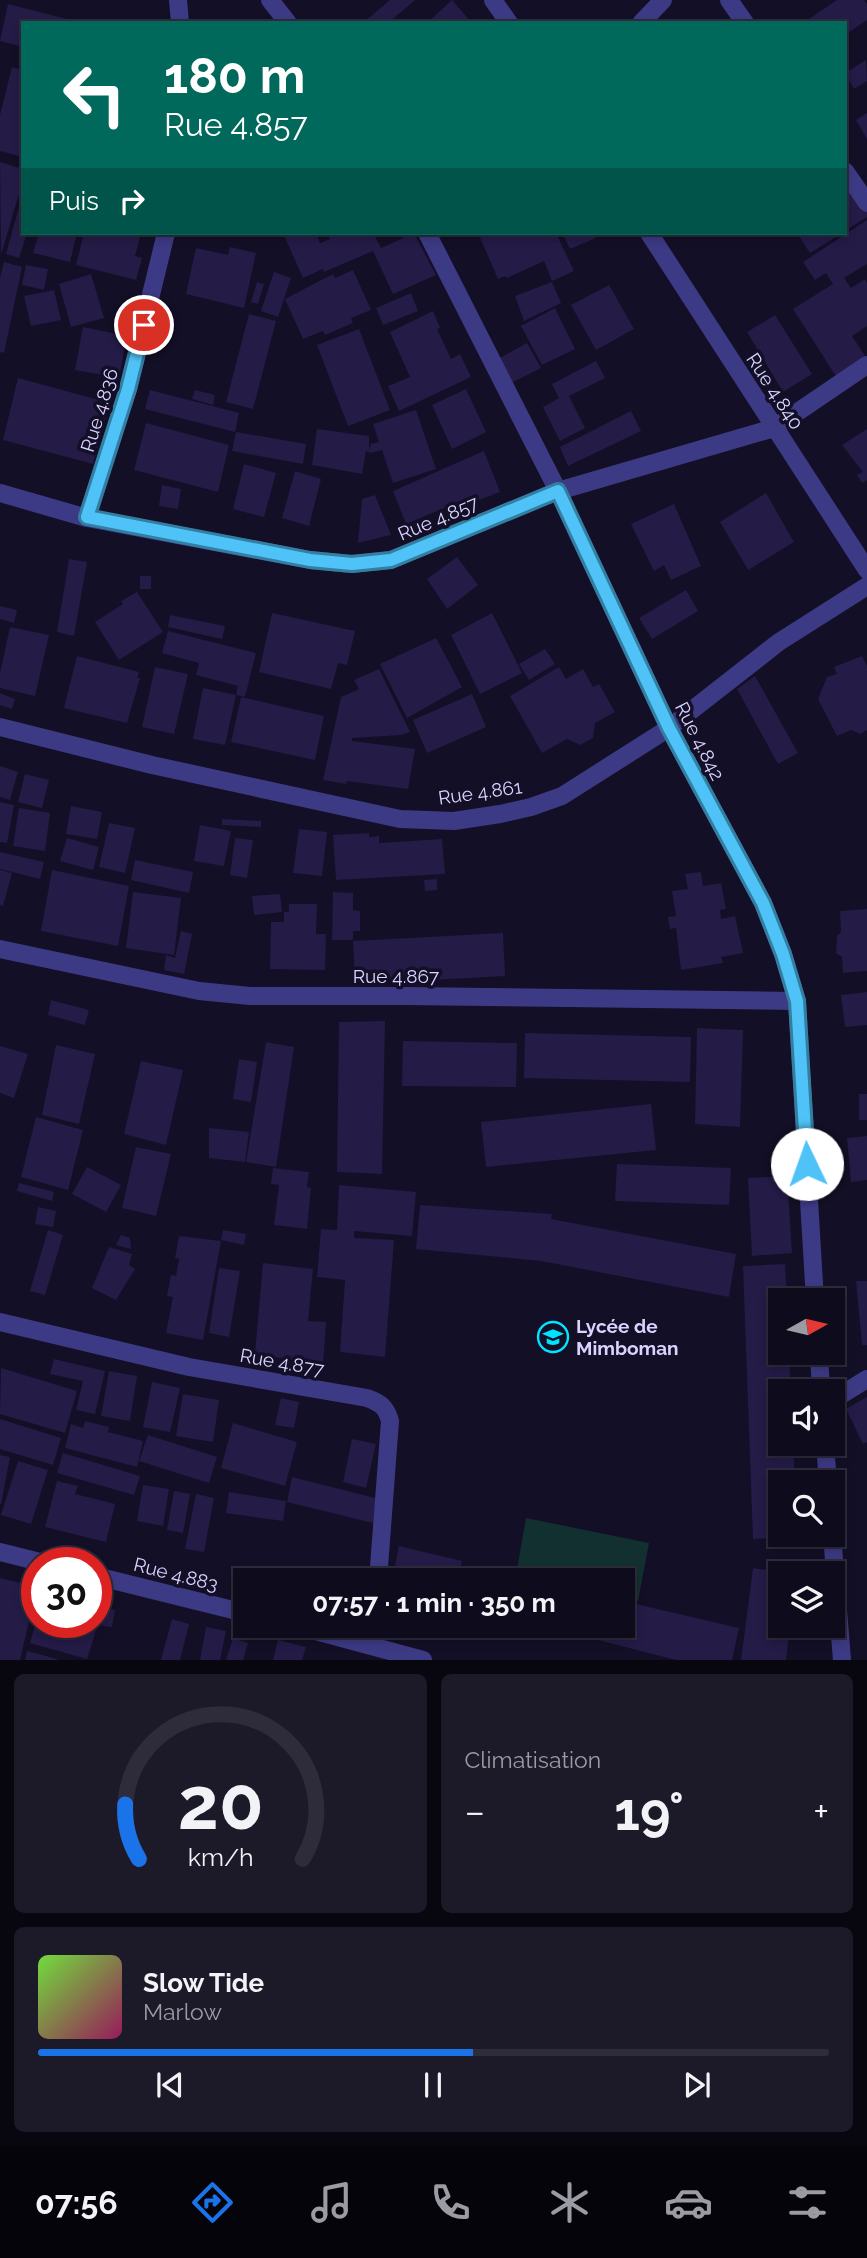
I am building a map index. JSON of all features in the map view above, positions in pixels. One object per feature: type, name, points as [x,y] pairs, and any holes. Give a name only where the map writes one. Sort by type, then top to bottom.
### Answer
[{"type":"street","points":[[178,0],[180,21]]},
{"type":"street","points":[[270,0],[286,21]]},
{"type":"street","points":[[493,0],[508,21]]},
{"type":"street","points":[[643,21],[663,0]]},
{"type":"street","points":[[730,0],[744,21]]},
{"type":"street","points":[[847,174],[867,203]]},
{"type":"street","name":"Rue 4.836","points":[[87,517],[128,389],[166,235]]},
{"type":"street","name":"Rue 4.842","points":[[428,235],[558,491],[669,728],[763,903],[783,954],[797,1001],[815,1288]]},
{"type":"street","name":"Rue 4.840","points":[[650,235],[867,570]]},
{"type":"street","name":"Rue 4.857","points":[[0,493],[87,517],[310,560],[352,564],[391,560],[558,491],[774,428],[867,365]]},
{"type":"street","name":"Rue 4.861","points":[[0,727],[152,765],[400,819],[454,821],[531,807],[562,796],[669,728],[779,642],[867,586]]},
{"type":"street","name":"Rue 4.867","points":[[0,949],[199,991],[250,996],[797,1001]]},
{"type":"street","name":"Rue 4.877","points":[[0,1322],[189,1367],[368,1398],[378,1402],[386,1408],[390,1421],[379,1568]]},
{"type":"street","points":[[845,1393],[867,1379]]},
{"type":"street","points":[[833,1547],[842,1660]]},
{"type":"street","points":[[0,1552],[21,1557]]},
{"type":"street","name":"Rue 4.883","points":[[112,1580],[233,1610]]},
{"type":"street","points":[[348,1638],[424,1660]]},
{"type":"street","points":[[373,1638],[373,1644]]},
{"type":"green space","points":[[526,1518],[649,1543],[638,1601],[635,1600],[635,1568],[517,1568]]},
{"type":"building","points":[[390,0],[415,0],[390,21],[365,21]]},
{"type":"building","points":[[452,0],[470,21],[429,21]]},
{"type":"building","points":[[837,0],[864,0],[867,4],[867,20],[847,34],[847,21],[806,21]]},
{"type":"building","points":[[8,4],[75,21],[21,21],[21,46],[0,41]]},
{"type":"building","points":[[866,60],[867,81],[854,89],[847,72]]},
{"type":"building","points":[[12,67],[21,69],[21,156],[0,151],[0,115]]},
{"type":"building","points":[[867,113],[867,139],[856,120]]},
{"type":"building","points":[[0,162],[21,168],[21,187],[1,255]]},
{"type":"building","points":[[847,183],[867,206],[867,217],[847,230]]},
{"type":"building","points":[[21,200],[21,235],[26,235],[19,258],[6,254]]},
{"type":"building","points":[[867,220],[867,264],[844,278],[851,288],[865,279],[867,283],[867,326],[852,336],[867,359],[839,381],[793,309],[833,284],[826,273],[815,280],[803,262]]},
{"type":"building","points":[[38,235],[77,235],[70,262],[33,253]]},
{"type":"building","points":[[84,235],[140,235],[135,256],[142,258],[136,280],[76,265]]},
{"type":"building","points":[[284,235],[317,235],[320,243],[330,239],[328,235],[374,235],[381,248],[415,235],[436,275],[393,294],[373,251],[303,278]]},
{"type":"building","points":[[479,235],[557,235],[574,271],[552,281],[544,261],[507,278],[505,276],[498,279]]},
{"type":"building","points":[[563,235],[595,235],[596,238],[570,249]]},
{"type":"building","points":[[798,235],[839,235],[810,253]]},
{"type":"building","points":[[230,247],[256,253],[244,308],[186,294],[196,248],[228,255]]},
{"type":"building","points":[[4,262],[22,267],[4,353],[0,352],[0,278]]},
{"type":"building","points":[[26,265],[48,269],[44,290],[22,285]]},
{"type":"building","points":[[353,270],[371,310],[351,318],[353,323],[325,335],[323,331],[303,339],[285,299],[333,274],[335,278]]},
{"type":"building","points":[[274,272],[291,278],[278,317],[261,311]]},
{"type":"building","points":[[91,274],[104,318],[71,327],[59,284]]},
{"type":"building","points":[[257,282],[264,284],[258,304],[251,302]]},
{"type":"building","points":[[552,282],[561,303],[524,321],[515,296]]},
{"type":"building","points":[[609,285],[634,329],[596,350],[571,305]]},
{"type":"building","points":[[54,290],[61,320],[31,326],[24,296]]},
{"type":"building","points":[[411,293],[418,311],[383,325],[376,308]]},
{"type":"building","points":[[555,308],[575,349],[542,365],[521,326]]},
{"type":"building","points":[[433,311],[440,328],[437,329],[451,359],[460,354],[471,377],[399,411],[388,386],[410,377],[390,332]]},
{"type":"building","points":[[249,314],[276,321],[253,409],[226,402]]},
{"type":"building","points":[[775,315],[812,374],[783,392],[747,332]]},
{"type":"building","points":[[83,327],[127,336],[119,378],[75,370]]},
{"type":"building","points":[[359,329],[390,410],[348,426],[317,345]]},
{"type":"building","points":[[527,343],[541,368],[511,383],[498,359]]},
{"type":"building","points":[[596,361],[605,378],[569,396],[585,428],[560,441],[543,407],[559,398],[552,384]]},
{"type":"building","points":[[18,378],[110,403],[93,464],[3,440]]},
{"type":"building","points":[[466,389],[486,432],[452,449],[432,405]]},
{"type":"building","points":[[150,390],[239,413],[235,432],[145,409]]},
{"type":"building","points":[[195,390],[215,395],[213,405],[192,399]]},
{"type":"building","points":[[416,410],[436,469],[393,483],[382,450],[371,453],[366,451],[362,474],[312,465],[317,429],[369,436],[369,451],[371,444],[379,442],[373,424]]},
{"type":"building","points":[[631,411],[641,431],[568,466],[560,447]]},
{"type":"building","points":[[146,423],[229,445],[218,492],[134,470]]},
{"type":"building","points":[[867,429],[867,480],[862,483],[857,475],[863,472],[842,445]]},
{"type":"building","points":[[236,432],[306,444],[303,464],[232,451]]},
{"type":"building","points":[[484,451],[500,492],[463,506],[461,501],[406,524],[393,491]]},
{"type":"building","points":[[244,464],[276,473],[264,517],[233,509]]},
{"type":"building","points":[[295,471],[321,479],[309,526],[282,518]]},
{"type":"building","points":[[162,485],[181,489],[178,509],[159,506]]},
{"type":"building","points":[[766,493],[794,542],[748,570],[720,522]]},
{"type":"building","points":[[375,495],[391,535],[358,543],[362,499]]},
{"type":"building","points":[[674,504],[701,566],[671,580],[664,565],[654,571],[631,524]]},
{"type":"building","points":[[457,557],[478,585],[447,609],[427,579]]},
{"type":"building","points":[[69,559],[87,562],[74,636],[57,632]]},
{"type":"building","points":[[140,576],[151,576],[151,589],[140,589]]},
{"type":"building","points":[[686,590],[698,611],[652,639],[639,618]]},
{"type":"building","points":[[137,592],[163,632],[119,660],[95,622]]},
{"type":"building","points":[[0,606],[17,610],[14,623],[0,619]]},
{"type":"building","points":[[272,613],[355,631],[347,665],[338,663],[331,689],[259,672]]},
{"type":"building","points":[[492,613],[522,673],[480,694],[451,635]]},
{"type":"building","points":[[170,615],[225,626],[222,639],[168,627]]},
{"type":"building","points":[[10,627],[49,635],[35,696],[0,688],[0,673]]},
{"type":"building","points":[[168,631],[256,653],[245,697],[236,695],[238,686],[196,675],[199,663],[162,653]]},
{"type":"building","points":[[436,638],[462,687],[407,718],[380,664]]},
{"type":"building","points":[[545,649],[555,664],[529,680],[519,664]]},
{"type":"building","points":[[77,656],[139,672],[137,678],[140,678],[127,723],[64,708]]},
{"type":"building","points":[[862,656],[867,666],[867,730],[860,734],[851,730],[837,736],[818,699],[827,677],[837,674],[834,667]]},
{"type":"building","points":[[155,667],[188,674],[174,734],[142,727]]},
{"type":"building","points":[[559,667],[566,679],[583,669],[593,687],[599,684],[615,712],[595,723],[593,738],[580,745],[567,739],[542,753],[510,696]]},
{"type":"building","points":[[379,669],[410,732],[352,738],[352,741],[415,749],[408,789],[323,780],[341,697],[359,689],[354,680]]},
{"type":"building","points":[[755,676],[798,753],[778,764],[737,689]]},
{"type":"building","points":[[203,688],[236,695],[225,745],[193,739]]},
{"type":"building","points":[[0,693],[15,699],[12,709],[0,705]]},
{"type":"building","points":[[472,694],[486,727],[427,753],[413,720]]},
{"type":"building","points":[[241,697],[324,716],[315,760],[231,742]]},
{"type":"building","points":[[0,766],[18,772],[10,800],[0,797]]},
{"type":"building","points":[[25,774],[49,780],[42,808],[18,802]]},
{"type":"building","points":[[0,802],[14,805],[7,843],[0,842]]},
{"type":"building","points":[[71,806],[102,812],[97,839],[66,834]]},
{"type":"building","points":[[19,808],[50,813],[45,851],[13,846]]},
{"type":"building","points":[[222,819],[261,821],[261,827],[222,825]]},
{"type":"building","points":[[109,823],[135,828],[125,873],[99,867]]},
{"type":"building","points":[[200,825],[231,831],[224,866],[194,861]]},
{"type":"building","points":[[299,829],[327,832],[322,876],[293,873]]},
{"type":"building","points":[[369,833],[369,837],[379,836],[379,843],[442,839],[445,874],[336,880],[333,835]]},
{"type":"building","points":[[67,838],[99,847],[93,870],[60,861]]},
{"type":"building","points":[[235,838],[253,840],[247,878],[230,875]]},
{"type":"building","points":[[0,852],[44,862],[40,879],[0,869]]},
{"type":"building","points":[[135,860],[193,872],[189,893],[131,880]]},
{"type":"building","points":[[0,870],[12,873],[3,906],[0,905]]},
{"type":"building","points":[[52,870],[129,886],[118,946],[41,931]]},
{"type":"building","points":[[701,872],[703,886],[721,883],[726,909],[720,910],[721,919],[735,916],[743,953],[721,957],[723,963],[681,970],[676,928],[670,929],[668,917],[676,916],[672,891],[688,889],[685,874]]},
{"type":"building","points":[[437,879],[437,890],[425,891],[424,880]]},
{"type":"building","points":[[133,892],[181,898],[174,955],[126,948]]},
{"type":"building","points":[[333,892],[353,893],[353,910],[360,911],[360,931],[353,931],[353,940],[332,940]]},
{"type":"building","points":[[280,894],[282,912],[254,915],[252,896]]},
{"type":"building","points":[[289,904],[317,904],[316,934],[326,934],[325,970],[270,969],[271,922],[284,922],[284,912],[289,912]]},
{"type":"building","points":[[867,909],[867,971],[843,973],[842,957],[836,953],[837,936],[841,932],[840,911]]},
{"type":"building","points":[[181,931],[192,934],[184,974],[164,970],[166,955],[175,958]]},
{"type":"building","points":[[503,933],[505,976],[355,984],[353,941]]},
{"type":"building","points":[[867,992],[867,1025],[845,1027],[841,995]]},
{"type":"building","points":[[51,1000],[89,1010],[85,1025],[48,1015]]},
{"type":"building","points":[[385,1021],[382,1174],[337,1172],[339,1022]]},
{"type":"building","points":[[697,1028],[743,1030],[740,1127],[695,1124]]},
{"type":"building","points":[[525,1033],[691,1037],[690,1082],[524,1078]]},
{"type":"building","points":[[403,1041],[517,1043],[516,1087],[402,1086]]},
{"type":"building","points":[[266,1042],[294,1047],[276,1167],[246,1162]]},
{"type":"building","points":[[56,1045],[95,1054],[79,1124],[42,1115]]},
{"type":"building","points":[[0,1046],[28,1054],[14,1098],[0,1093]]},
{"type":"building","points":[[239,1059],[257,1062],[251,1102],[233,1099]]},
{"type":"building","points":[[141,1061],[183,1070],[166,1145],[124,1134]]},
{"type":"building","points":[[859,1094],[867,1094],[867,1120],[859,1120]]},
{"type":"building","points":[[651,1104],[656,1150],[486,1167],[481,1122]]},
{"type":"building","points":[[36,1117],[83,1130],[68,1190],[21,1177]]},
{"type":"building","points":[[209,1128],[249,1132],[245,1162],[209,1158]]},
{"type":"building","points":[[867,1136],[867,1180],[851,1182],[847,1138]]},
{"type":"building","points":[[136,1147],[171,1154],[156,1216],[122,1208]]},
{"type":"building","points":[[617,1164],[731,1168],[729,1205],[615,1201]]},
{"type":"building","points":[[87,1167],[121,1185],[106,1212],[72,1194]]},
{"type":"building","points":[[273,1168],[309,1172],[307,1187],[311,1188],[307,1229],[274,1225],[279,1185],[271,1184]]},
{"type":"building","points":[[787,1176],[792,1253],[752,1256],[748,1178]]},
{"type":"building","points":[[19,1183],[54,1192],[52,1201],[17,1191]]},
{"type":"building","points":[[339,1185],[416,1192],[412,1236],[354,1231],[354,1238],[394,1240],[385,1357],[340,1352],[345,1280],[317,1277],[321,1229],[337,1230]]},
{"type":"building","points":[[420,1205],[552,1214],[551,1219],[736,1254],[729,1297],[541,1261],[416,1249]]},
{"type":"building","points":[[38,1207],[56,1211],[53,1227],[35,1224]]},
{"type":"building","points":[[48,1230],[63,1235],[45,1295],[30,1291]]},
{"type":"building","points":[[223,1230],[246,1234],[244,1245],[221,1240]]},
{"type":"building","points":[[121,1235],[130,1238],[131,1249],[116,1245]]},
{"type":"building","points":[[179,1236],[221,1241],[203,1340],[166,1333],[173,1297],[167,1296],[171,1275],[176,1276],[179,1259],[175,1258]]},
{"type":"building","points":[[109,1247],[132,1254],[129,1265],[135,1269],[116,1300],[92,1288]]},
{"type":"building","points":[[263,1263],[313,1269],[308,1321],[326,1322],[323,1366],[255,1353]]},
{"type":"building","points":[[785,1264],[786,1288],[768,1288],[768,1365],[790,1365],[790,1379],[768,1379],[768,1456],[794,1456],[794,1470],[768,1470],[768,1538],[753,1539],[743,1266]]},
{"type":"building","points":[[219,1268],[240,1271],[229,1337],[209,1333]]},
{"type":"building","points":[[856,1281],[867,1281],[867,1345],[862,1345]]},
{"type":"building","points":[[54,1359],[105,1371],[95,1414],[76,1410],[83,1381],[50,1374]]},
{"type":"building","points":[[1,1368],[77,1391],[65,1433],[0,1414]]},
{"type":"building","points":[[109,1371],[137,1376],[130,1421],[101,1416]]},
{"type":"building","points":[[152,1382],[180,1388],[170,1432],[143,1427]]},
{"type":"building","points":[[183,1394],[219,1400],[213,1442],[176,1436]]},
{"type":"building","points":[[867,1397],[867,1442],[863,1444],[846,1409]]},
{"type":"building","points":[[281,1398],[299,1402],[294,1428],[275,1425]]},
{"type":"building","points":[[0,1419],[61,1438],[53,1465],[0,1449]]},
{"type":"building","points":[[85,1421],[109,1427],[108,1432],[143,1441],[137,1467],[65,1448],[71,1424],[83,1428]]},
{"type":"building","points":[[233,1423],[297,1442],[285,1486],[221,1468]]},
{"type":"building","points":[[148,1435],[217,1457],[209,1483],[139,1461]]},
{"type":"building","points":[[352,1439],[376,1444],[366,1488],[343,1482]]},
{"type":"building","points":[[63,1453],[140,1476],[134,1495],[57,1473]]},
{"type":"building","points":[[0,1455],[10,1457],[1,1504],[0,1504]]},
{"type":"building","points":[[18,1461],[48,1470],[31,1524],[1,1515]]},
{"type":"building","points":[[292,1477],[379,1499],[373,1523],[287,1502]]},
{"type":"building","points":[[57,1481],[78,1486],[75,1494],[115,1504],[106,1542],[45,1527]]},
{"type":"building","points":[[143,1485],[169,1489],[163,1526],[137,1521]]},
{"type":"building","points":[[174,1491],[190,1494],[183,1533],[167,1530]]},
{"type":"building","points":[[229,1492],[286,1501],[283,1521],[226,1513]]},
{"type":"building","points":[[196,1494],[214,1498],[204,1552],[185,1549]]},
{"type":"building","points":[[399,1546],[462,1561],[461,1568],[394,1568]]},
{"type":"building","points":[[753,1568],[768,1570],[768,1638],[789,1638],[786,1660],[741,1660]]},
{"type":"building","points":[[0,1578],[21,1583],[21,1638],[25,1638],[20,1660],[0,1660]]},
{"type":"building","points":[[635,1604],[739,1628],[732,1660],[676,1660],[590,1638],[635,1638]]},
{"type":"building","points":[[172,1619],[189,1624],[180,1660],[161,1660]]},
{"type":"building","points":[[206,1627],[226,1631],[220,1660],[200,1660]]},
{"type":"building","points":[[31,1638],[94,1638],[87,1659],[30,1643]]},
{"type":"building","points":[[233,1638],[248,1643],[243,1660],[226,1660]]},
{"type":"building","points":[[278,1640],[306,1647],[302,1660],[273,1660]]},
{"type":"building","points":[[27,1651],[57,1659],[57,1660],[25,1660]]},
{"type":"place","name":"Lycée de Mimboman","points":[[553,1337]]},
{"type":"route","points":[[144,325],[128,389],[87,517],[310,560],[352,564],[391,560],[558,491],[669,728],[763,903],[783,954],[797,1001],[807,1164]]}]
